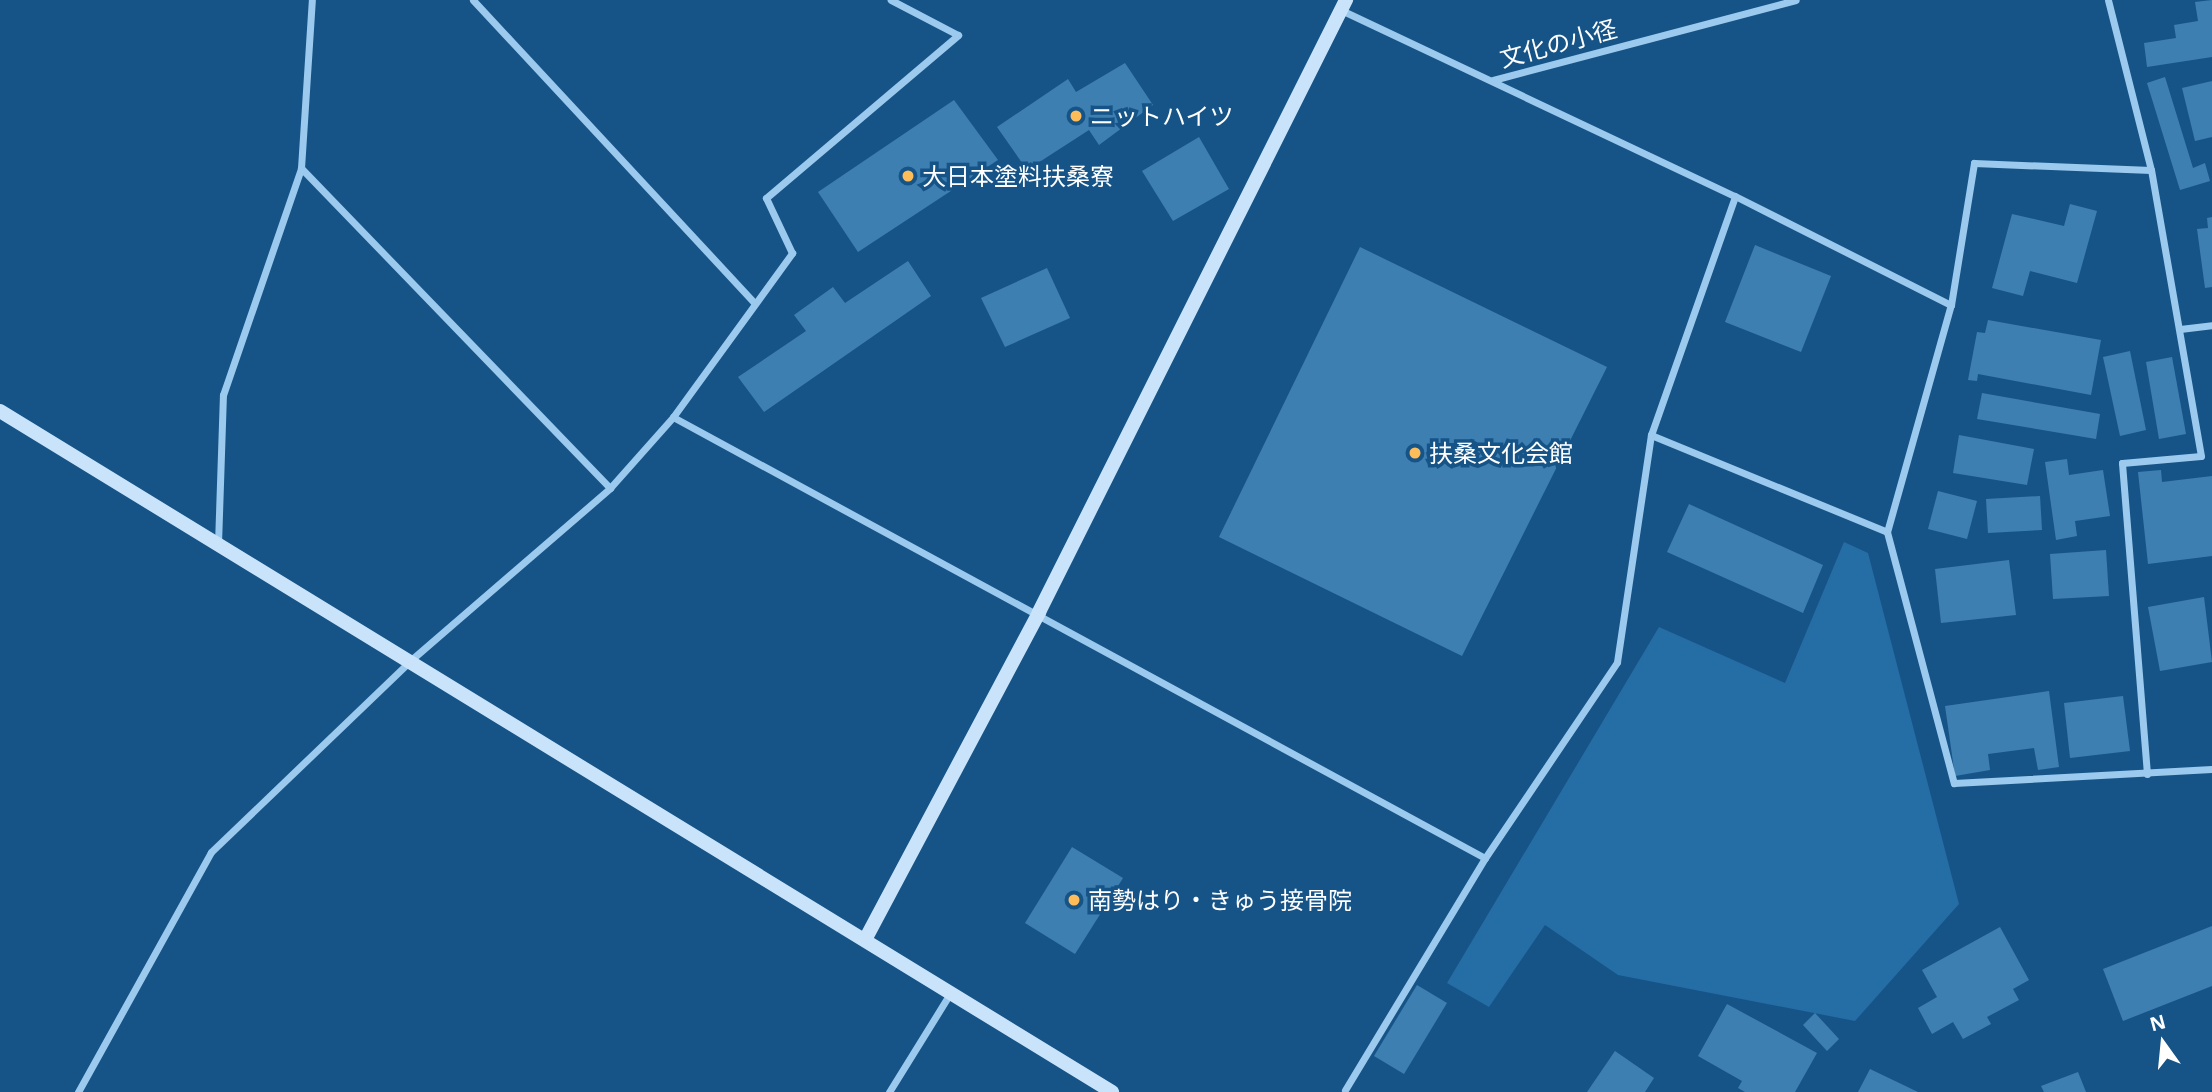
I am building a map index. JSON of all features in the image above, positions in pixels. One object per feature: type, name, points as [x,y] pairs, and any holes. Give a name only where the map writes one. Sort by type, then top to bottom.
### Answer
[{"type":"street","points":[[218,545],[223,396],[301,168],[312,0]]},
{"type":"street","points":[[472,0],[755,303]]},
{"type":"street","points":[[78,1092],[211,852],[411,660],[610,488],[673,417],[792,253],[766,198],[958,35],[891,0]]},
{"type":"street","name":"文化の小径","points":[[1492,80],[1796,0]]},
{"type":"street","points":[[2108,0],[2151,170],[2201,456],[2122,463],[2147,774]]},
{"type":"street","points":[[866,938],[1039,612],[1344,5],[1951,305]]},
{"type":"street","points":[[2151,170],[1974,163],[1951,305],[1887,532],[1954,783],[2212,769]]},
{"type":"street","points":[[301,168],[610,488]]},
{"type":"street","points":[[1345,1091],[1485,858],[1618,662],[1651,435],[1735,197]]},
{"type":"street","points":[[2180,329],[2212,325]]},
{"type":"street","points":[[0,411],[866,938],[1112,1092]]},
{"type":"street","points":[[673,417],[1039,612],[1485,858]]},
{"type":"street","points":[[1651,435],[1887,532]]},
{"type":"street","points":[[889,1092],[951,991]]},
{"type":"shaded area","points":[[1844,542],[1868,553],[1959,904],[1855,1021],[1618,975],[1545,925],[1489,1007],[1447,983],[1659,627],[1785,683]]},
{"type":"building","points":[[2212,0],[2212,57],[2147,67],[2144,43],[2176,38],[2174,25],[2198,21],[2195,2]]},
{"type":"building","name":"ニットハイツ","points":[[1125,63],[1153,105],[1099,145],[1089,130],[1027,170],[997,127],[1068,79],[1076,92]]},
{"type":"building","points":[[2165,77],[2193,168],[2205,163],[2210,181],[2180,190],[2147,83]]},
{"type":"building","points":[[2212,81],[2212,137],[2195,141],[2182,88]]},
{"type":"building","name":"大日本塗料扶桑寮","points":[[954,100],[998,160],[858,252],[818,192]]},
{"type":"building","points":[[1199,137],[1229,189],[1173,221],[1142,171]]},
{"type":"building","points":[[2070,204],[2097,211],[2077,283],[2030,271],[2023,296],[1992,288],[2012,214],[2064,226]]},
{"type":"building","points":[[2212,217],[2212,287],[2205,288],[2197,229],[2208,228],[2207,218]]},
{"type":"building","points":[[1755,245],[1831,276],[1801,352],[1725,322]]},
{"type":"building","points":[[1360,247],[1607,367],[1462,656],[1219,537]]},
{"type":"building","points":[[908,261],[931,296],[764,412],[738,377],[806,331],[794,315],[833,287],[845,303]]},
{"type":"building","points":[[1047,268],[1070,318],[1005,347],[981,298]]},
{"type":"building","points":[[1988,320],[2101,340],[2091,395],[1978,374],[1977,381],[1968,380],[1977,332],[1985,333]]},
{"type":"building","points":[[2130,351],[2146,430],[2120,436],[2103,357]]},
{"type":"building","points":[[2172,357],[2186,434],[2159,439],[2146,362]]},
{"type":"building","points":[[1982,393],[2100,414],[2096,439],[1977,419]]},
{"type":"building","points":[[1959,435],[2034,449],[2027,485],[1953,473]]},
{"type":"building","points":[[2067,459],[2069,475],[2103,470],[2110,516],[2075,521],[2077,536],[2056,540],[2045,462]]},
{"type":"building","points":[[2161,470],[2162,482],[2212,476],[2212,556],[2148,564],[2138,472]]},
{"type":"building","points":[[1938,491],[1977,501],[1967,539],[1928,529]]},
{"type":"building","points":[[2040,496],[2042,530],[1988,533],[1986,499]]},
{"type":"building","points":[[1689,504],[1823,565],[1803,613],[1667,552]]},
{"type":"building","points":[[2106,550],[2109,596],[2053,599],[2050,554]]},
{"type":"building","points":[[2009,560],[2016,615],[1941,623],[1935,569]]},
{"type":"building","points":[[2204,597],[2212,662],[2160,671],[2148,607]]},
{"type":"building","points":[[2049,691],[2059,767],[2038,770],[2034,748],[1988,754],[1990,770],[1955,776],[1945,706]]},
{"type":"building","points":[[2123,696],[2130,751],[2070,758],[2064,703]]},
{"type":"building","name":"南勢はり・きゅう接骨院","points":[[1072,847],[1123,878],[1075,954],[1025,923]]},
{"type":"building","points":[[2212,926],[2212,986],[2123,1021],[2103,969]]},
{"type":"building","points":[[2000,927],[2029,980],[2013,989],[2019,1000],[1987,1017],[1991,1024],[1963,1039],[1953,1022],[1932,1034],[1918,1008],[1937,997],[1922,970]]},
{"type":"building","points":[[1417,985],[1447,1003],[1404,1074],[1374,1056]]},
{"type":"building","points":[[1727,1004],[1817,1053],[1795,1092],[1745,1092],[1738,1088],[1742,1081],[1698,1056]]},
{"type":"building","points":[[1815,1013],[1839,1039],[1827,1051],[1803,1025]]},
{"type":"building","points":[[1615,1051],[1654,1078],[1645,1092],[1587,1092]]},
{"type":"building","points":[[1870,1069],[1918,1092],[1858,1092]]},
{"type":"building","points":[[2078,1072],[2086,1092],[2044,1092],[2041,1086]]},
{"type":"place","name":"ニットハイツ","points":[[1076,116]]},
{"type":"place","name":"大日本塗料扶桑寮","points":[[908,176]]},
{"type":"place","name":"扶桑文化会館","points":[[1415,453]]},
{"type":"place","name":"南勢はり・きゅう接骨院","points":[[1074,900]]}]
